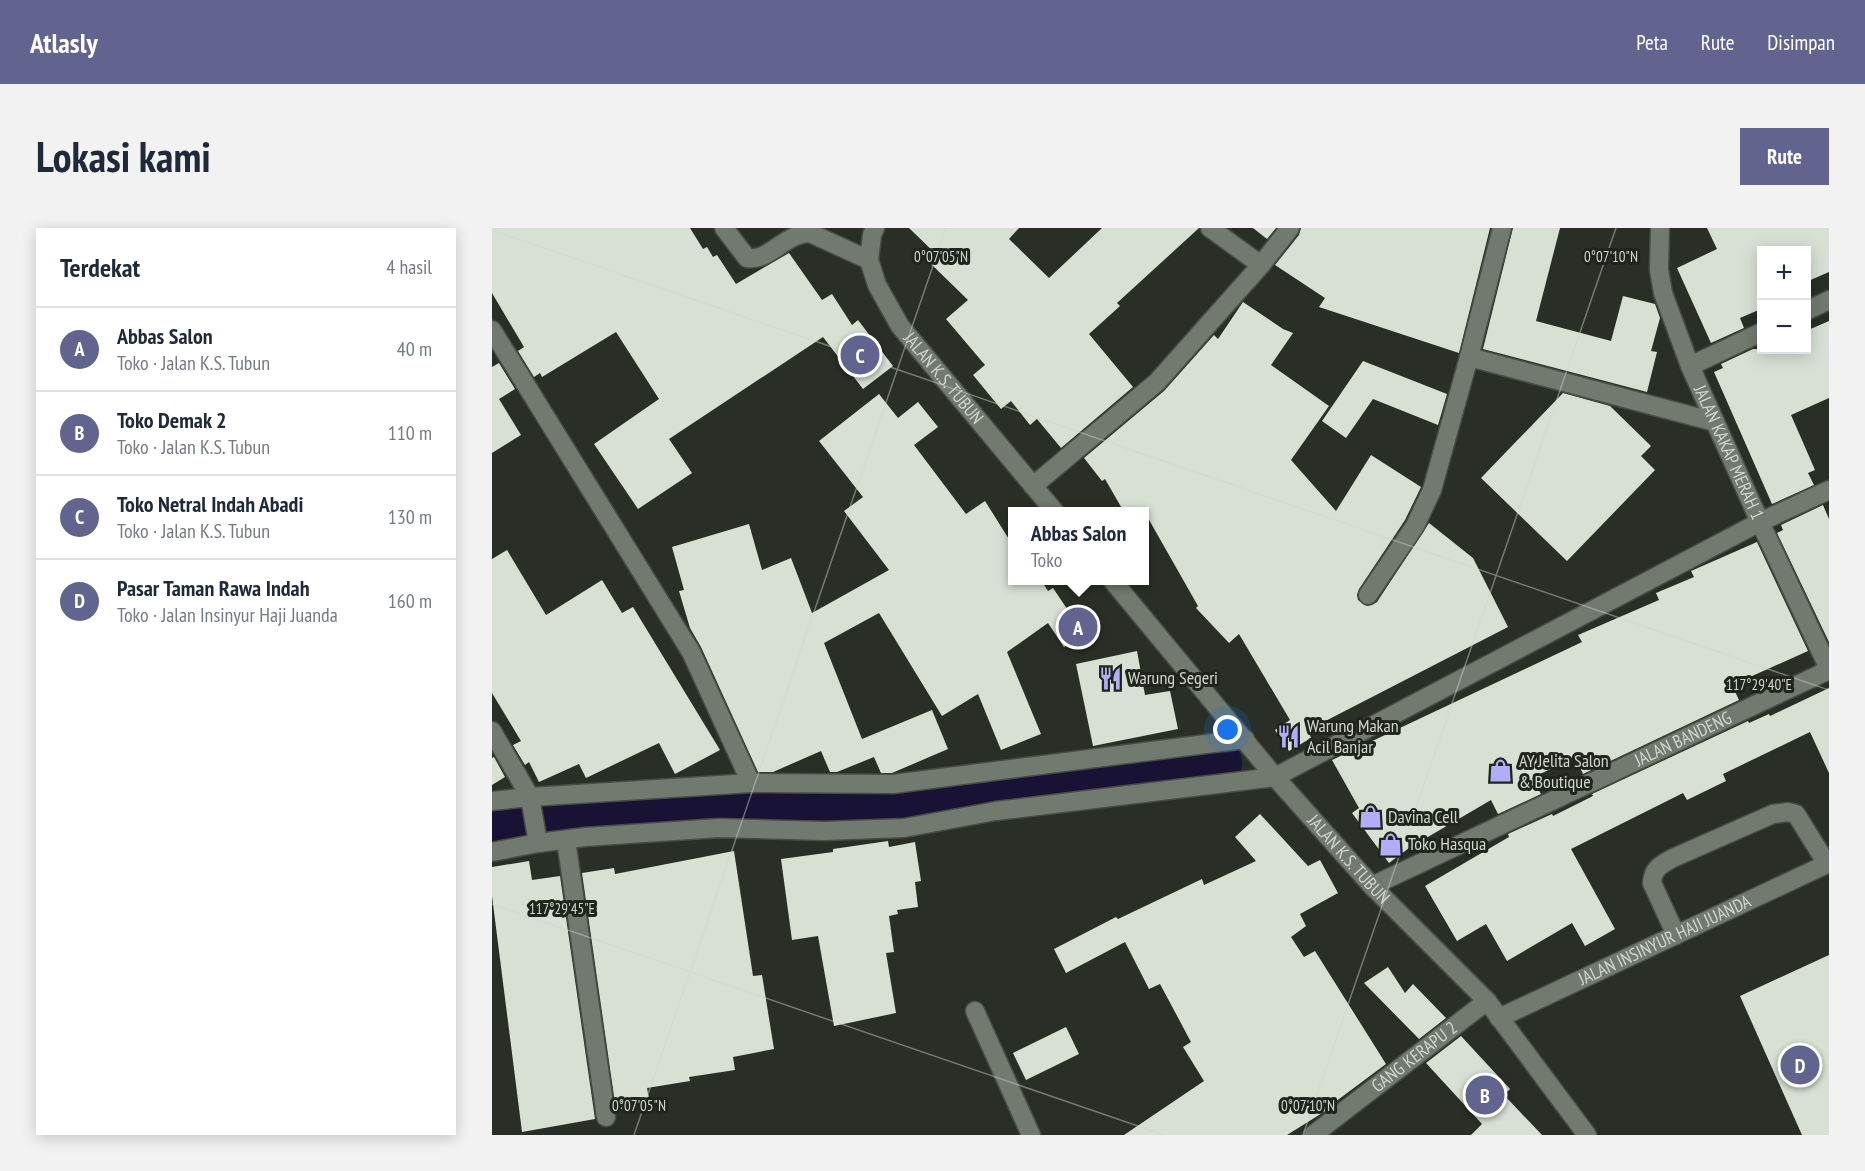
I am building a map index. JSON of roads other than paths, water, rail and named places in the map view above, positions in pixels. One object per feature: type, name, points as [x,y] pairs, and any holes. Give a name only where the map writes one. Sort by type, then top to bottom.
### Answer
[{"type":"street","points":[[724,228],[747,258],[760,257],[789,238],[800,233],[810,233],[869,260]]},
{"type":"street","name":"JALAN K.S. TUBUN","points":[[875,228],[869,260],[877,285],[900,326],[1051,507]]},
{"type":"street","points":[[1210,228],[1261,265]]},
{"type":"street","points":[[1033,486],[1157,382],[1261,265],[1290,228]]},
{"type":"street","points":[[1368,595],[1415,526],[1432,490],[1502,228]]},
{"type":"street","name":"JALAN KAKAP MERAH 1","points":[[1660,228],[1659,270],[1663,293],[1689,366],[1829,669]]},
{"type":"street","points":[[1811,309],[1829,300]]},
{"type":"street","points":[[492,330],[691,652],[751,783]]},
{"type":"street","points":[[1689,366],[1757,334]]},
{"type":"street","points":[[1469,357],[1714,422]]},
{"type":"street","points":[[492,852],[538,841],[719,828],[824,831],[904,828],[996,812],[1275,777],[1760,522],[1829,490]]},
{"type":"street","name":"JALAN K.S. TUBUN","points":[[1116,585],[1275,777],[1372,886],[1487,1001],[1587,1135]]},
{"type":"street","name":"JALAN BANDENG","points":[[1372,886],[1829,669]]},
{"type":"street","points":[[492,731],[531,802],[538,841]]},
{"type":"street","points":[[492,801],[531,802],[751,783],[893,784],[1245,740]]},
{"type":"street","points":[[1676,935],[1652,883],[1653,874],[1658,868],[1673,858],[1773,814],[1788,812],[1796,814],[1828,863]]},
{"type":"street","points":[[566,840],[606,1117]]},
{"type":"street","name":"JALAN INSINYUR HAJI JUANDA","points":[[1499,1018],[1828,863]]},
{"type":"street","name":"GANG KERAPU 2","points":[[1313,1135],[1487,1001]]},
{"type":"street","points":[[975,1011],[1031,1135]]},
{"type":"waterway","points":[[492,824],[738,805],[900,809],[1217,763]]},
{"type":"place","name":"Toko Netral Indah Abadi","points":[[860,355]]},
{"type":"place","name":"Abbas Salon","points":[[1078,627]]},
{"type":"place","name":"Warung Segeri","points":[[1110,678]]},
{"type":"place","name":"Warung Makan Acil Banjar","points":[[1289,736]]},
{"type":"place","name":"AY Jelita Salon & Boutique","points":[[1501,771]]},
{"type":"place","name":"Davina Cell","points":[[1370,817]]},
{"type":"place","name":"Toko Hasqua","points":[[1390,844]]},
{"type":"place","name":"Pasar Taman Rawa Indah","points":[[1800,1065]]},
{"type":"place","name":"Toko Demak 2","points":[[1485,1095]]}]
